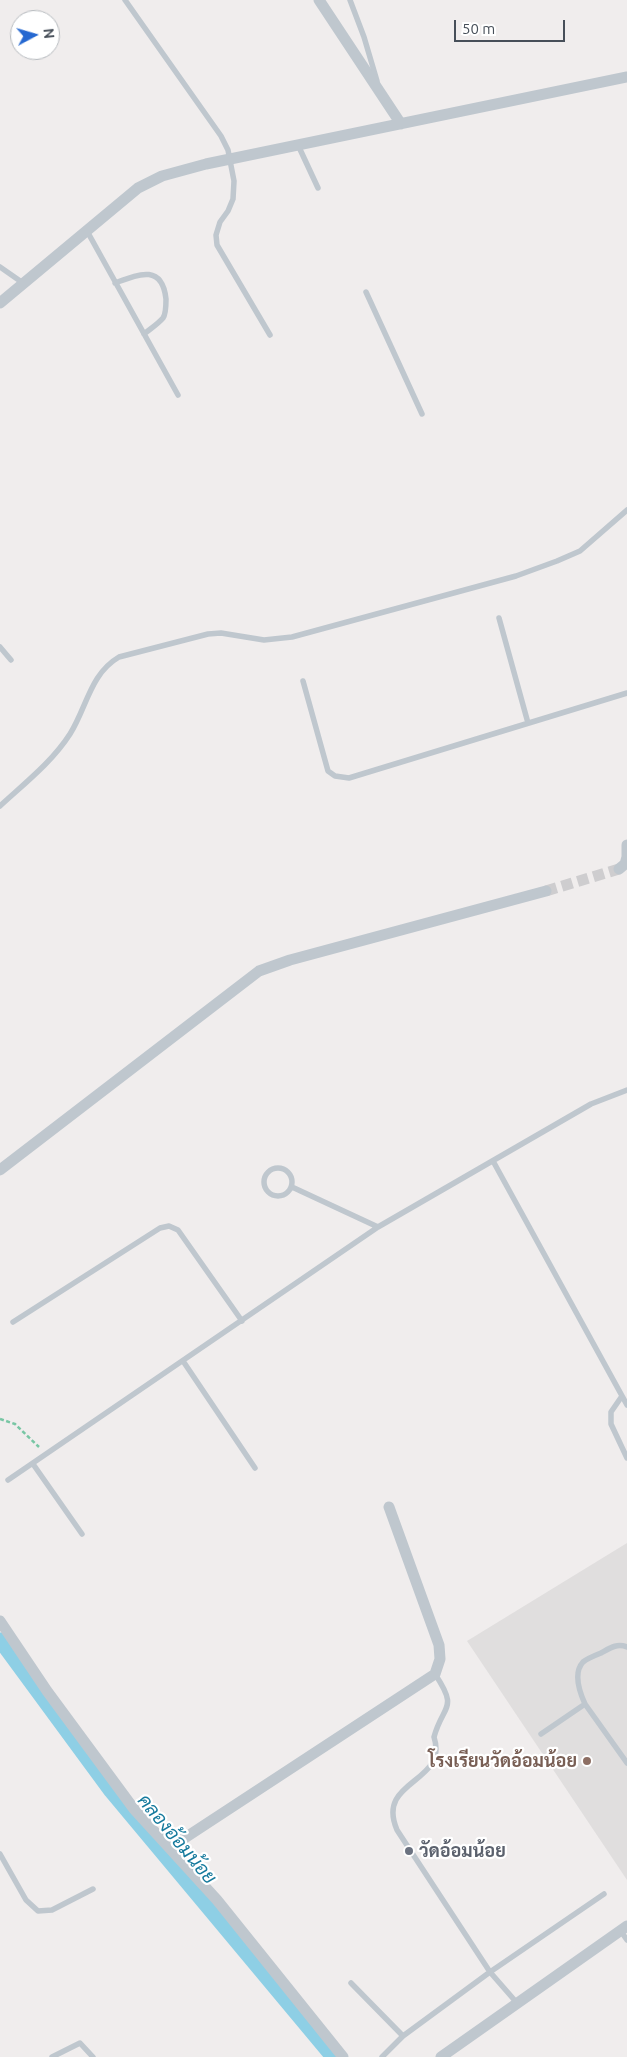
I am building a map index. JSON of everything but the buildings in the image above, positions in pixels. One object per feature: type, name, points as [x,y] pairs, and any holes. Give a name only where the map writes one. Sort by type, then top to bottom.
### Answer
[{"type":"street","points":[[319,0],[402,124]]},
{"type":"street","points":[[0,303],[138,188],[162,176],[230,158],[627,77]]},
{"type":"street","points":[[619,869],[625,864],[627,845]]},
{"type":"street","points":[[0,1170],[259,971],[290,960],[546,891]]},
{"type":"street","points":[[171,1848],[435,1674],[440,1660],[439,1645],[390,1507]]},
{"type":"street","points":[[0,1620],[47,1691],[134,1809],[217,1900],[344,2057]]},
{"type":"street","points":[[441,2057],[517,2003],[625,1932]]},
{"type":"lane","points":[[125,0],[225,143],[234,182],[233,198],[228,211],[220,222],[216,235],[217,245],[270,335]]},
{"type":"lane","points":[[350,0],[364,36],[379,91]]},
{"type":"lane","points":[[298,145],[318,188]]},
{"type":"lane","points":[[86,231],[178,396]]},
{"type":"lane","points":[[0,267],[23,283]]},
{"type":"lane","points":[[115,283],[140,274],[152,275],[160,280],[165,290],[166,306],[163,318],[144,334]]},
{"type":"lane","points":[[366,292],[422,414]]},
{"type":"lane","points":[[0,806],[53,758],[70,733],[98,674],[107,664],[119,657],[208,634],[221,633],[264,640],[292,637],[516,576],[580,551],[627,510]]},
{"type":"lane","points":[[499,618],[528,724]]},
{"type":"lane","points":[[0,647],[11,660]]},
{"type":"lane","points":[[303,681],[328,771],[335,776],[349,778],[627,693]]},
{"type":"lane","points":[[8,1480],[378,1227],[591,1104],[627,1090]]},
{"type":"lane","points":[[493,1160],[627,1405]]},
{"type":"lane","points":[[283,1168],[292,1176],[292,1187],[285,1195],[274,1196],[265,1189],[264,1178],[272,1169],[283,1168]]},
{"type":"lane","points":[[292,1187],[378,1227]]},
{"type":"lane","points":[[13,1322],[160,1228],[169,1226],[178,1230],[242,1321]]},
{"type":"lane","points":[[183,1361],[254,1468]]},
{"type":"lane","points":[[622,1396],[611,1412],[611,1424],[627,1458]]},
{"type":"lane","points":[[33,1464],[82,1534]]},
{"type":"lane","points":[[627,1647],[620,1644],[613,1646],[583,1662],[579,1671],[578,1682],[579,1692],[585,1704],[627,1763]]},
{"type":"lane","points":[[435,1674],[448,1692],[449,1704],[434,1737],[438,1748],[436,1757],[432,1766],[402,1790],[394,1801],[391,1818],[396,1830],[490,1972],[517,2003]]},
{"type":"lane","points":[[541,1734],[585,1704]]},
{"type":"lane","points":[[0,1854],[26,1900],[38,1911],[52,1910],[93,1889]]},
{"type":"lane","points":[[382,2057],[404,2036],[490,1972],[604,1894]]},
{"type":"lane","points":[[351,1983],[404,2036]]},
{"type":"lane","points":[[52,2057],[80,2042],[93,2057]]},
{"type":"path","points":[[0,1419],[15,1424],[29,1436],[45,1455]]},
{"type":"shaded area","name":"โรงเรียนวัดอ้อมน้อย","points":[[627,1543],[627,1880],[467,1641]]},
{"type":"waterway","name":"คลองอ้อมน้อย","points":[[0,1640],[111,1791],[333,2057]]},
{"type":"tunnel","points":[[546,891],[619,869]]},
{"type":"place","name":"โรงเรียนวัดอ้อมน้อย","points":[[587,1761]]},
{"type":"place","name":"วัดอ้อมน้อย","points":[[409,1851]]}]
